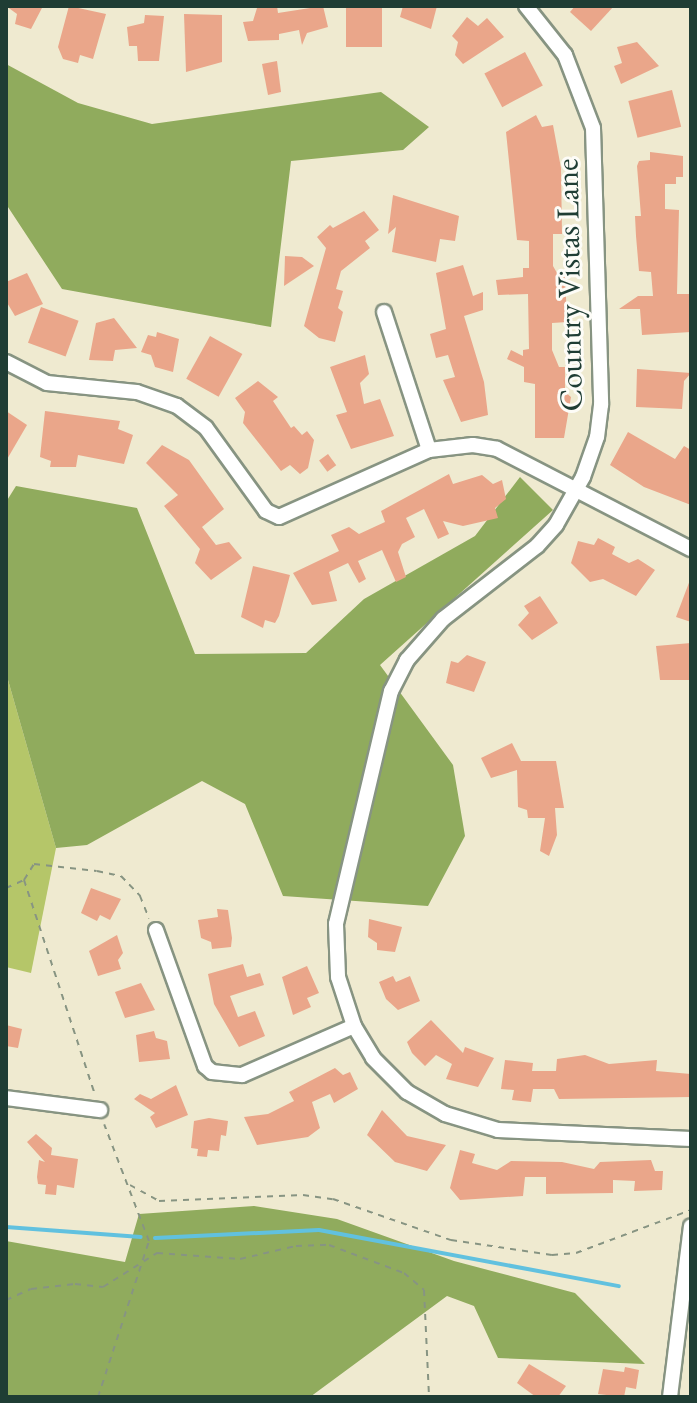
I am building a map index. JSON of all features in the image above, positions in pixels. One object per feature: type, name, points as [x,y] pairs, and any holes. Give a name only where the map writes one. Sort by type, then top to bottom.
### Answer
[{"type":"street","name":"Country Vistas Lane","points":[[526,6],[554,38],[575,74],[595,145],[601,405],[593,453],[577,488],[537,546],[443,619],[407,660],[391,691],[336,924],[338,977],[354,1026],[398,1085],[462,1121],[498,1130],[691,1139]]},
{"type":"street","points":[[384,312],[429,450]]},
{"type":"street","points":[[6,362],[47,383],[137,392],[177,406],[206,428],[266,511],[279,517],[429,450],[460,445],[497,449],[691,549]]},
{"type":"street","points":[[156,930],[205,1066],[212,1072],[242,1075],[354,1026]]},
{"type":"street","points":[[6,1098],[100,1110]]},
{"type":"street","points":[[670,1397],[691,1226]]},
{"type":"path","points":[[6,888],[24,880],[34,864],[121,876],[140,896],[156,930]]},
{"type":"path","points":[[24,880],[100,1110],[149,1241],[146,1261],[128,1297],[98,1397]]},
{"type":"path","points":[[130,1185],[159,1201],[303,1195],[333,1199],[451,1240],[552,1255],[576,1253],[691,1210]]},
{"type":"path","points":[[6,1300],[31,1289],[75,1284],[103,1287],[157,1253],[174,1251],[240,1259],[296,1246],[329,1245],[415,1279],[428,1300],[429,1397]]},
{"type":"green space","points":[[6,64],[78,103],[152,124],[381,92],[429,127],[403,150],[291,161],[271,327],[62,289],[6,204]]},
{"type":"green space","points":[[520,477],[553,510],[380,665],[453,765],[465,836],[428,906],[283,896],[245,804],[202,781],[87,845],[56,848],[6,673],[6,502],[16,486],[137,508],[195,654],[306,653],[364,599],[475,536]]},
{"type":"green space","points":[[6,673],[56,848],[31,973],[6,967]]},
{"type":"green space","points":[[254,1206],[337,1219],[454,1261],[575,1293],[645,1364],[498,1358],[474,1306],[447,1296],[310,1397],[6,1397],[6,1241],[125,1262],[139,1214]]},
{"type":"building","points":[[6,6],[43,6],[31,29],[15,24],[17,14]]},
{"type":"building","points":[[69,6],[106,14],[93,59],[80,55],[78,63],[63,59],[58,47]]},
{"type":"building","points":[[277,6],[278,13],[323,6],[328,27],[307,33],[302,45],[299,30],[279,34],[279,40],[248,41],[243,22],[253,21],[257,8]]},
{"type":"building","points":[[346,6],[382,6],[382,47],[346,47]]},
{"type":"building","points":[[403,6],[437,6],[431,29],[400,17]]},
{"type":"building","points":[[575,6],[614,6],[591,31],[570,12]]},
{"type":"building","points":[[184,14],[222,15],[222,62],[186,72]]},
{"type":"building","points":[[145,15],[164,16],[159,61],[138,61],[137,46],[129,46],[127,27],[144,23]]},
{"type":"building","points":[[467,17],[478,26],[487,18],[504,37],[463,64],[455,55],[458,42],[452,36]]},
{"type":"building","points":[[637,42],[659,66],[621,84],[614,66],[622,63],[617,47]]},
{"type":"building","points":[[525,52],[543,86],[502,107],[484,74]]},
{"type":"building","points":[[277,61],[281,92],[268,95],[262,64]]},
{"type":"building","points":[[672,90],[681,127],[638,138],[628,101]]},
{"type":"building","points":[[536,115],[542,127],[553,125],[561,168],[562,234],[553,234],[553,266],[557,273],[565,273],[567,322],[552,323],[552,350],[559,367],[565,367],[565,392],[571,397],[564,438],[535,438],[535,384],[524,382],[524,367],[507,359],[511,350],[523,356],[523,350],[529,349],[528,294],[498,295],[496,280],[523,277],[523,268],[529,268],[529,241],[517,240],[506,132]]},
{"type":"building","points":[[650,152],[683,156],[683,177],[676,177],[676,184],[665,184],[665,209],[679,210],[677,294],[691,294],[691,332],[642,335],[640,309],[619,309],[638,296],[653,296],[651,272],[639,271],[635,216],[641,216],[637,166],[639,161],[650,160]]},
{"type":"building","points":[[393,195],[459,216],[455,241],[440,239],[436,262],[392,252],[396,227],[388,234]]},
{"type":"building","points":[[364,211],[379,230],[365,241],[370,248],[341,271],[336,289],[343,291],[338,308],[343,312],[335,342],[319,338],[304,326],[326,248],[317,237],[330,225],[333,228]]},
{"type":"building","points":[[285,256],[302,257],[314,266],[284,286]]},
{"type":"building","points":[[463,265],[473,296],[483,292],[483,310],[464,316],[484,382],[488,415],[461,422],[443,380],[455,377],[448,355],[436,358],[430,334],[446,329],[436,273]]},
{"type":"building","points":[[27,273],[43,304],[15,316],[6,301],[6,282]]},
{"type":"building","points":[[41,307],[79,321],[66,356],[28,343]]},
{"type":"building","points":[[114,318],[137,348],[115,350],[113,361],[89,360],[96,323]]},
{"type":"building","points":[[157,332],[179,339],[173,372],[155,367],[151,355],[141,352],[148,335],[156,337]]},
{"type":"building","points":[[210,336],[242,354],[219,397],[186,379]]},
{"type":"building","points":[[365,355],[369,374],[360,383],[364,404],[380,399],[394,436],[351,449],[336,415],[347,412],[330,367]]},
{"type":"building","points":[[637,369],[691,373],[684,381],[682,409],[636,407]]},
{"type":"building","points":[[258,381],[278,397],[273,401],[291,428],[294,426],[302,435],[307,431],[314,440],[308,468],[300,474],[290,465],[281,471],[243,423],[245,412],[235,398]]},
{"type":"building","points":[[6,411],[27,425],[6,461]]},
{"type":"building","points":[[45,411],[120,421],[118,429],[133,435],[124,464],[78,455],[76,467],[50,467],[51,461],[40,457]]},
{"type":"building","points":[[628,432],[675,459],[684,446],[691,450],[691,505],[644,487],[610,465]]},
{"type":"building","points":[[162,445],[189,460],[224,509],[202,527],[216,545],[229,542],[242,558],[211,580],[195,563],[200,549],[164,506],[178,495],[146,463]]},
{"type":"building","points":[[328,454],[336,465],[327,472],[319,460]]},
{"type":"building","points":[[449,474],[453,484],[482,475],[493,484],[502,480],[506,499],[495,508],[498,518],[463,526],[443,521],[449,534],[438,539],[424,509],[406,518],[415,537],[402,544],[398,552],[406,577],[396,582],[382,550],[358,561],[366,579],[359,583],[348,563],[329,572],[337,601],[312,605],[293,573],[339,551],[331,535],[349,527],[359,534],[385,522],[381,511]]},
{"type":"building","points":[[598,538],[615,547],[612,554],[629,563],[638,559],[655,570],[636,596],[603,579],[590,582],[571,563],[578,541],[594,545]]},
{"type":"building","points":[[253,566],[290,575],[279,616],[275,623],[265,620],[263,628],[241,617]]},
{"type":"building","points":[[691,580],[691,622],[676,617]]},
{"type":"building","points":[[540,596],[558,623],[532,640],[518,625],[529,613],[524,606]]},
{"type":"building","points":[[691,643],[691,680],[660,680],[656,646]]},
{"type":"building","points":[[467,655],[486,662],[474,692],[446,683],[451,661],[458,663]]},
{"type":"building","points":[[512,743],[521,761],[556,761],[564,808],[555,808],[557,835],[549,856],[540,851],[545,818],[528,818],[527,810],[518,807],[517,770],[491,778],[481,758]]},
{"type":"building","points":[[91,888],[121,899],[110,920],[100,915],[97,921],[81,913]]},
{"type":"building","points":[[217,909],[228,910],[231,947],[212,949],[211,942],[201,938],[198,920],[218,917]]},
{"type":"building","points":[[369,919],[402,927],[395,952],[377,950],[377,943],[368,937]]},
{"type":"building","points":[[117,935],[123,953],[118,960],[121,969],[98,976],[89,951]]},
{"type":"building","points":[[243,964],[247,977],[260,973],[264,985],[230,996],[238,1017],[255,1011],[265,1036],[239,1047],[214,1004],[208,974]]},
{"type":"building","points":[[307,966],[319,993],[307,998],[311,1007],[293,1015],[282,977]]},
{"type":"building","points":[[393,976],[396,982],[410,976],[420,1001],[398,1010],[386,999],[379,982]]},
{"type":"building","points":[[141,983],[155,1010],[125,1018],[115,992]]},
{"type":"building","points":[[431,1020],[463,1053],[465,1047],[494,1058],[478,1087],[446,1079],[452,1064],[436,1055],[425,1066],[412,1053],[407,1042]]},
{"type":"building","points":[[6,1025],[22,1029],[18,1048],[6,1046]]},
{"type":"building","points":[[154,1031],[156,1038],[167,1041],[170,1059],[139,1062],[136,1035]]},
{"type":"building","points":[[585,1055],[609,1064],[657,1060],[656,1071],[691,1074],[691,1097],[559,1099],[554,1089],[533,1089],[531,1102],[512,1100],[514,1090],[501,1089],[505,1060],[533,1063],[532,1071],[556,1071],[557,1059]]},
{"type":"building","points":[[335,1068],[343,1075],[350,1072],[358,1089],[334,1103],[330,1094],[312,1102],[320,1128],[308,1137],[257,1145],[244,1117],[268,1114],[294,1101],[289,1092]]},
{"type":"building","points":[[176,1085],[188,1115],[156,1128],[150,1117],[155,1113],[134,1099],[140,1094],[151,1099]]},
{"type":"building","points":[[382,1110],[407,1136],[446,1145],[427,1171],[395,1162],[367,1135]]},
{"type":"building","points":[[209,1118],[228,1121],[226,1136],[221,1135],[219,1151],[208,1150],[207,1157],[197,1156],[198,1149],[191,1148],[194,1121]]},
{"type":"building","points":[[36,1134],[52,1148],[51,1155],[78,1159],[74,1188],[57,1185],[56,1195],[45,1194],[46,1185],[38,1184],[37,1177],[39,1160],[45,1162],[27,1142]]},
{"type":"building","points":[[460,1150],[475,1154],[472,1163],[497,1170],[511,1161],[562,1162],[594,1169],[600,1162],[651,1160],[655,1171],[663,1171],[662,1190],[634,1191],[635,1181],[613,1180],[613,1193],[546,1194],[546,1177],[525,1177],[523,1196],[460,1200],[450,1188]]},
{"type":"building","points":[[529,1364],[566,1386],[558,1397],[536,1397],[517,1383]]},
{"type":"building","points":[[625,1367],[639,1370],[636,1389],[626,1387],[624,1397],[598,1394],[603,1369],[624,1372]]},
{"type":"waterway","points":[[6,1227],[141,1237]]},
{"type":"waterway","points":[[155,1238],[319,1230],[619,1286]]}]
